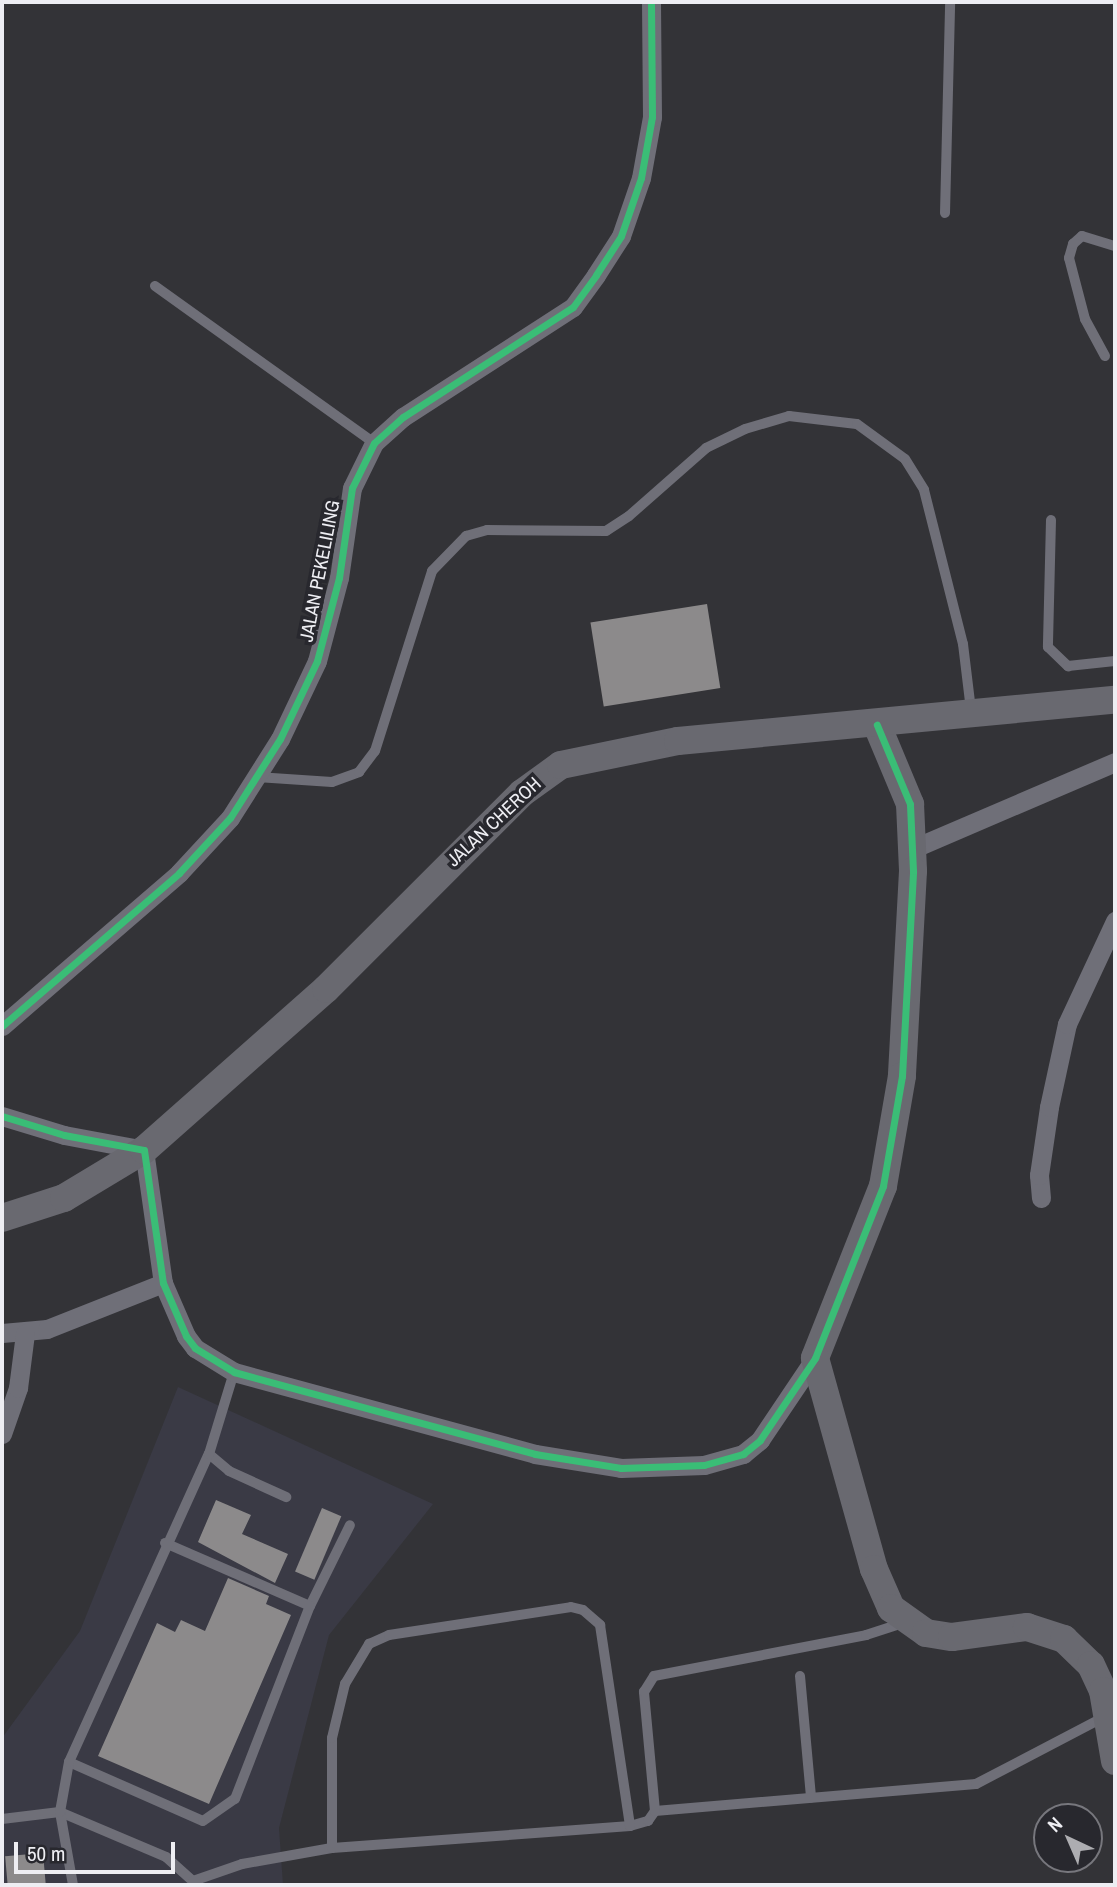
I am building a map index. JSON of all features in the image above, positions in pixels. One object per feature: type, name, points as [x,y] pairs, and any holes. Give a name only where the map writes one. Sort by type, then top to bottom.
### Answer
[{"type":"main road","name":"JALAN CHEROH","points":[[2,1219],[64,1198],[144,1150],[326,989],[522,793],[561,765],[678,741],[877,725],[1115,700]]},
{"type":"main road","points":[[877,725],[910,804],[912,849],[902,1076],[883,1186],[815,1358],[883,1595],[905,1622],[926,1633],[952,1637],[1027,1628],[1064,1639],[1091,1665],[1107,1715],[1115,1760]]},
{"type":"street","name":"JALAN PEKELILING","points":[[2,1027],[179,873],[230,818],[281,739],[317,661],[339,578],[352,488],[374,443],[403,417],[573,307],[614,246],[641,178],[652,117],[651,2]]},
{"type":"street","points":[[912,849],[1115,762]]},
{"type":"street","points":[[1041,1198],[1043,1148],[1068,1024],[1115,920]]},
{"type":"street","points":[[2,1116],[64,1135],[144,1150],[163,1283],[186,1336],[195,1348],[234,1372],[535,1454],[621,1468],[704,1465],[743,1454],[760,1440],[815,1358]]},
{"type":"street","points":[[2,1333],[25,1334],[163,1283]]},
{"type":"street","points":[[2,1434],[18,1388],[25,1334]]},
{"type":"lane","points":[[945,213],[950,2]]},
{"type":"lane","points":[[1105,356],[1085,319],[1069,258],[1073,244],[1083,236],[1115,246]]},
{"type":"lane","points":[[155,286],[374,443]]},
{"type":"lane","points":[[257,776],[332,782],[359,772],[375,751],[417,607],[432,571],[466,536],[501,530],[606,531],[629,516],[706,447],[746,429],[789,416],[823,417],[857,425],[905,459],[923,489],[963,644],[972,715]]},
{"type":"lane","points":[[1051,520],[1048,647],[1069,666],[1115,662]]},
{"type":"lane","points":[[74,1885],[60,1812],[69,1762],[165,1543],[209,1454],[234,1372]]},
{"type":"lane","points":[[209,1454],[229,1471],[286,1497]]},
{"type":"lane","points":[[69,1762],[203,1821],[219,1813],[235,1799],[310,1606],[350,1525]]},
{"type":"lane","points":[[165,1543],[310,1606]]},
{"type":"lane","points":[[332,1848],[332,1738],[345,1684],[369,1644],[389,1635],[571,1607],[583,1610],[600,1625],[630,1826]]},
{"type":"lane","points":[[2,1819],[60,1812],[166,1857],[193,1881],[242,1864],[332,1848],[630,1826],[654,1817],[655,1811],[644,1692],[653,1676],[866,1635],[905,1622]]},
{"type":"lane","points":[[800,1676],[811,1798]]},
{"type":"lane","points":[[655,1811],[976,1784],[1107,1715]]},
{"type":"shaded area","points":[[178,1387],[433,1504],[329,1635],[279,1828],[283,1885],[2,1885],[2,1738],[80,1631]]},
{"type":"building","points":[[707,604],[720,688],[604,706],[590,622]]},
{"type":"building","points":[[216,1500],[251,1515],[242,1534],[288,1554],[275,1583],[198,1542]]},
{"type":"building","points":[[322,1508],[341,1516],[314,1580],[295,1572]]},
{"type":"building","points":[[228,1578],[269,1596],[266,1604],[291,1615],[209,1804],[98,1756],[157,1623],[175,1632],[181,1620],[205,1631]]},
{"type":"building","points":[[43,1853],[46,1885],[8,1885],[5,1856]]},
{"type":"cycle path","points":[[2,1026],[179,873],[230,818],[280,739],[317,661],[339,578],[352,488],[374,443],[403,417],[573,307],[621,236],[641,178],[652,117],[651,2]]},
{"type":"cycle path","points":[[2,1116],[64,1135],[144,1150],[163,1283],[186,1336],[195,1348],[234,1372],[535,1454],[621,1468],[704,1465],[743,1454],[760,1440],[815,1358],[883,1186],[902,1076],[913,871],[910,804],[877,725]]}]
